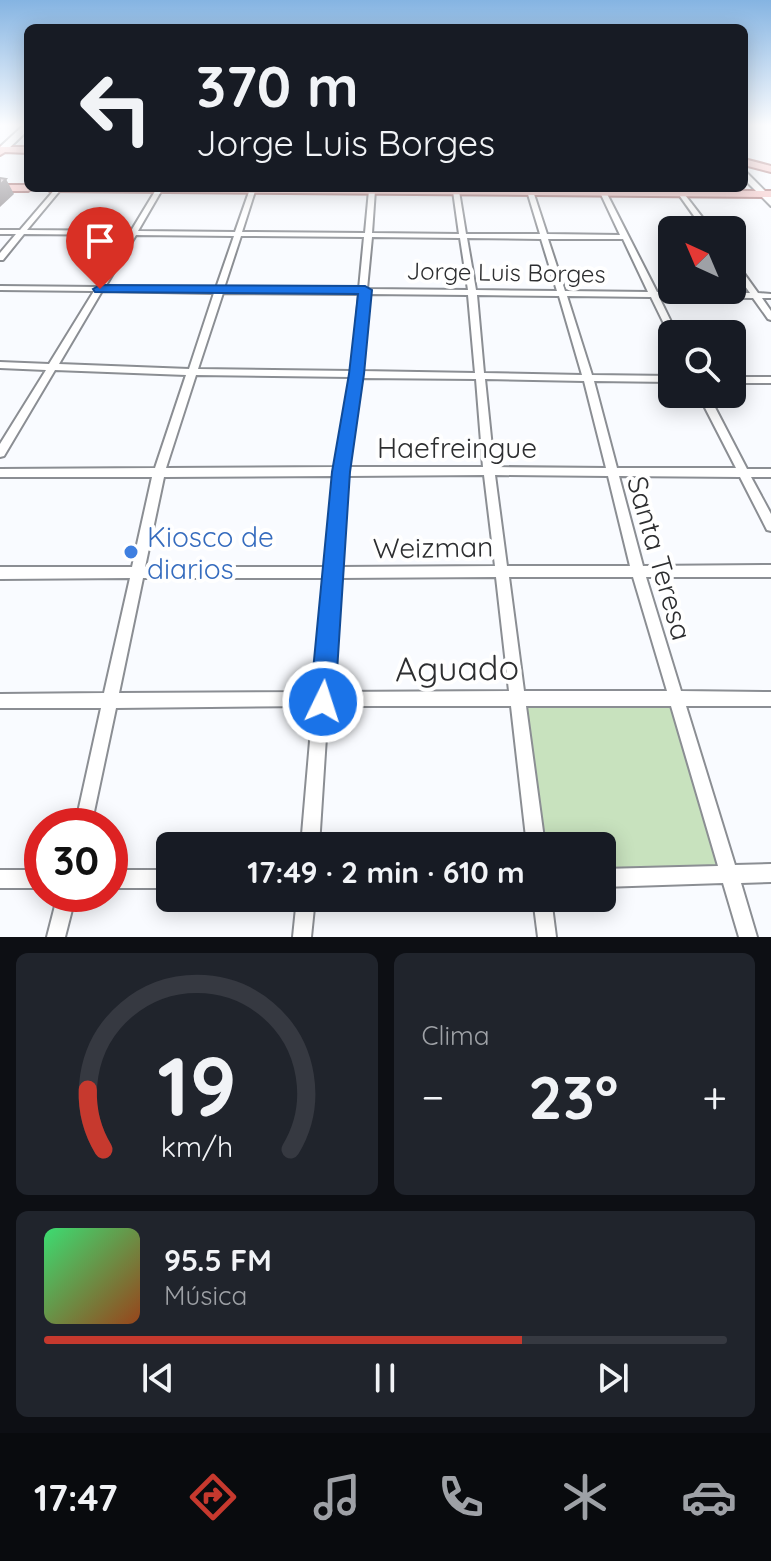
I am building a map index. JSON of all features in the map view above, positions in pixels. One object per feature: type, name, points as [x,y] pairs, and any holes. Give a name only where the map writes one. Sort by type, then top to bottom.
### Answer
[{"type":"main road","points":[[748,177],[771,205]]},
{"type":"main road","points":[[0,188],[24,188]]},
{"type":"main road","points":[[680,192],[763,193]]},
{"type":"street","points":[[0,258],[56,192]]},
{"type":"street","points":[[0,453],[158,192]]},
{"type":"street","points":[[87,808],[159,472],[252,192]]},
{"type":"street","points":[[311,832],[331,573],[341,472],[356,374],[372,192]]},
{"type":"street","points":[[449,192],[463,236],[472,291],[489,471],[534,832]]},
{"type":"street","name":"Santa Teresa","points":[[530,192],[588,377],[638,571],[748,937]]},
{"type":"street","points":[[603,192],[666,320]]},
{"type":"street","points":[[680,192],[698,216]]},
{"type":"street","points":[[0,232],[624,237]]},
{"type":"street","points":[[746,281],[771,317]]},
{"type":"street","name":"Jorge Luis Borges","points":[[0,288],[771,296]]},
{"type":"street","points":[[0,365],[191,372],[658,379]]},
{"type":"street","points":[[746,380],[771,380]]},
{"type":"street","points":[[710,408],[771,526]]},
{"type":"street","name":"Haefreingue","points":[[0,473],[771,473]]},
{"type":"street","name":"Weizman","points":[[0,573],[771,571]]},
{"type":"street","name":"Aguado","points":[[0,701],[323,702],[518,697],[771,699]]},
{"type":"street","points":[[616,877],[771,873]]},
{"type":"street","points":[[0,879],[24,879]]},
{"type":"street","points":[[128,879],[156,879]]},
{"type":"street","points":[[56,937],[62,912]]},
{"type":"street","points":[[302,937],[305,912]]},
{"type":"street","points":[[544,912],[547,937]]},
{"type":"green space","points":[[518,697],[675,699],[729,873],[616,877],[616,832],[534,832]]},
{"type":"place","name":"Kiosco de diarios","points":[[131,552]]},
{"type":"route","points":[[100,289],[365,290],[341,472],[323,702]]}]
